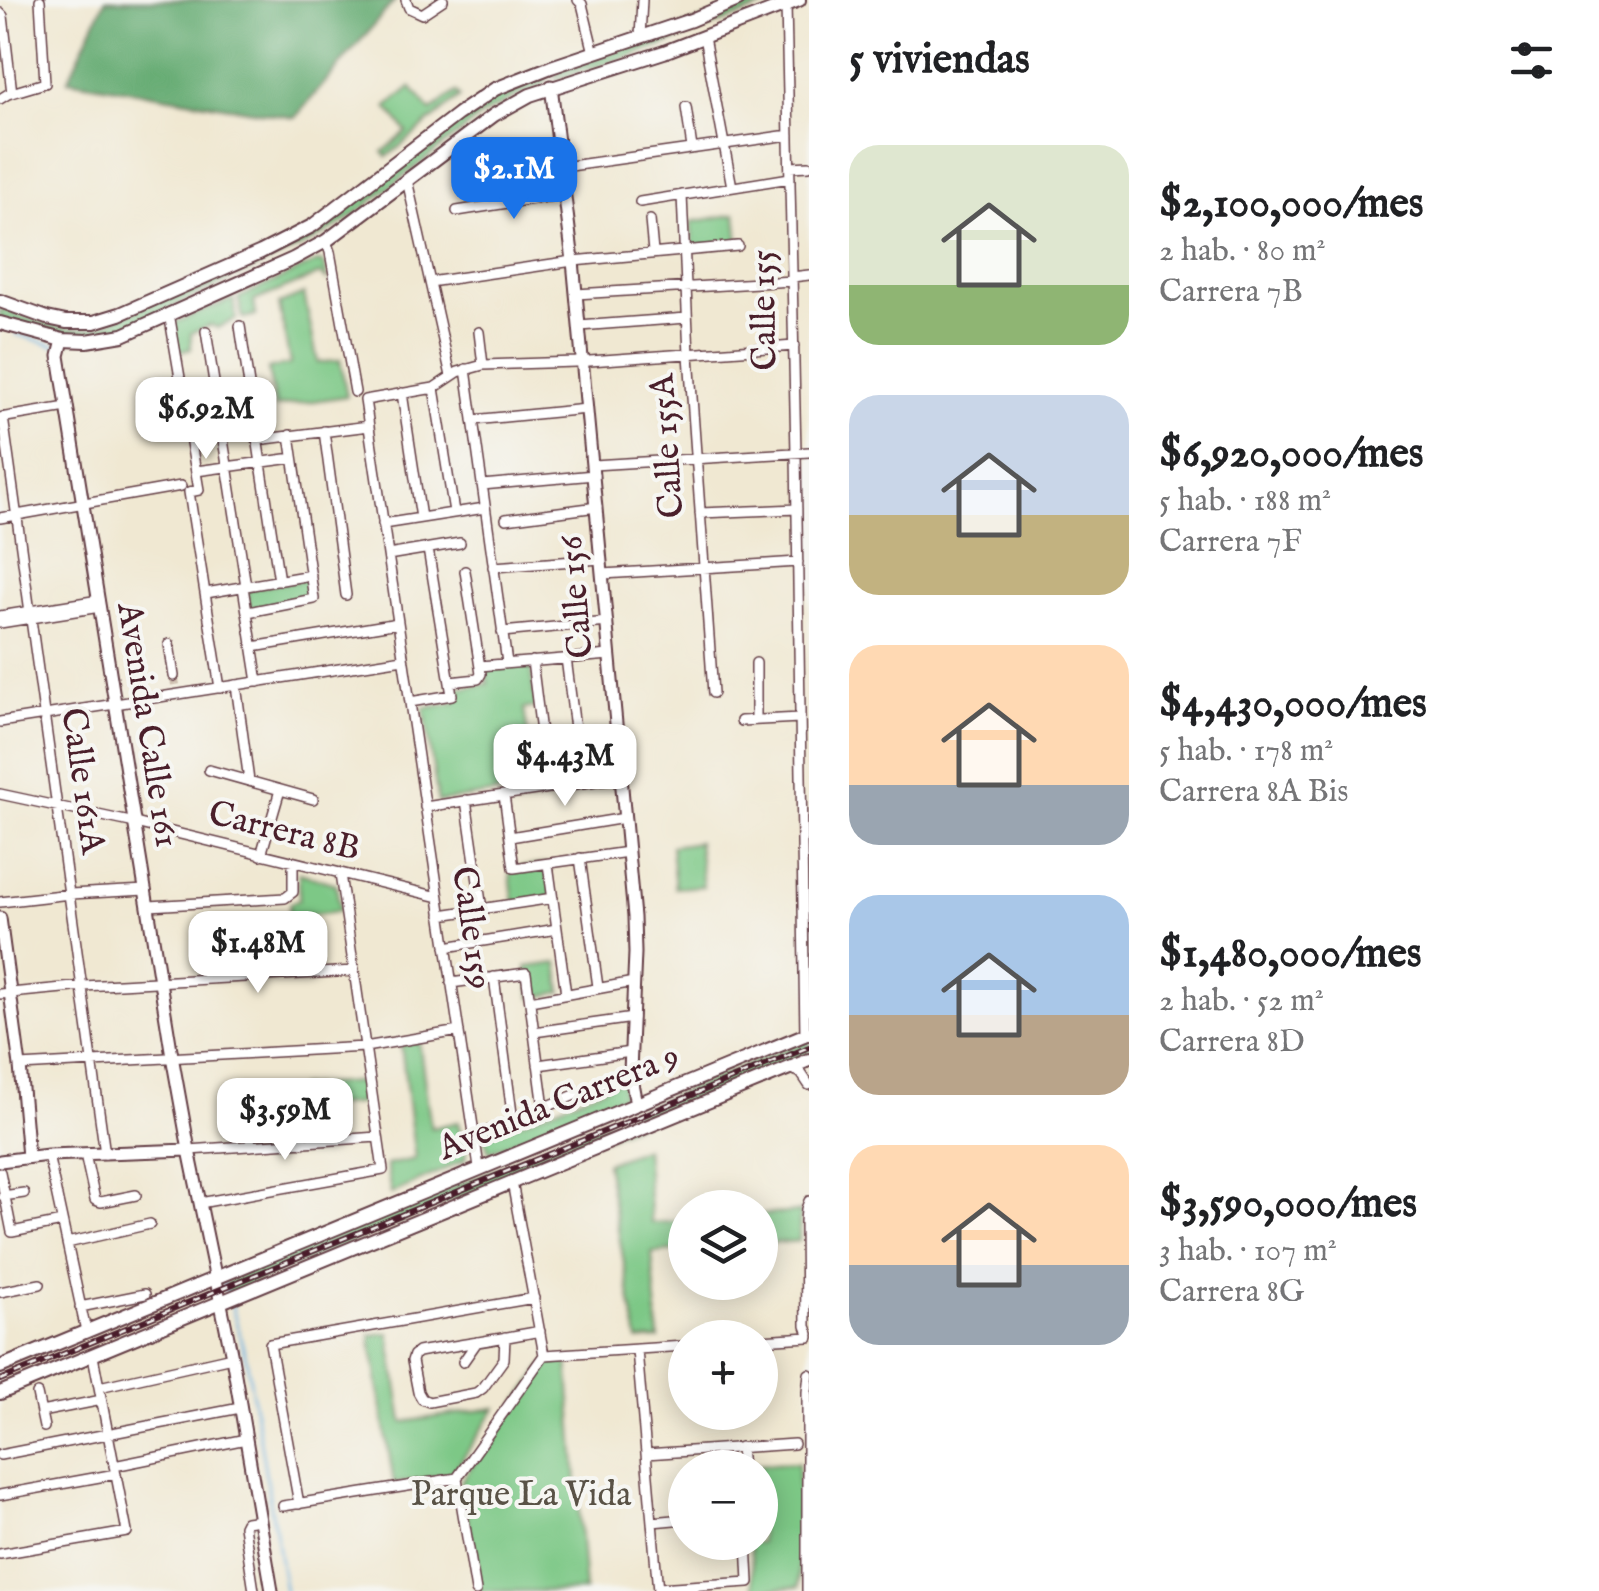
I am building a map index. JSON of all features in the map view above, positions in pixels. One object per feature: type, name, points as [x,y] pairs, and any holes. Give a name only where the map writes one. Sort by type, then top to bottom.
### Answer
[{"type":"main road","points":[[0,301],[66,322],[94,322],[120,314],[312,226],[495,90],[738,0]]},
{"type":"main road","points":[[0,323],[63,340],[86,342],[124,334],[326,241],[494,114],[551,86],[664,52],[793,2]]},
{"type":"main road","points":[[551,86],[555,71],[588,55]]},
{"type":"main road","points":[[243,280],[235,278],[232,271],[252,255]]},
{"type":"main road","name":"Avenida Carrera 9","points":[[0,1367],[807,1034]]},
{"type":"main road","name":"Avenida Carrera 9","points":[[0,1393],[809,1060]]},
{"type":"street","points":[[0,99],[45,83],[40,0]]},
{"type":"street","points":[[406,0],[409,8],[422,14],[443,0]]},
{"type":"street","points":[[640,38],[642,0]]},
{"type":"street","points":[[580,2],[588,55]]},
{"type":"street","name":"Calle 155","points":[[793,2],[789,135],[796,316],[797,509],[803,542],[798,562],[804,660],[800,718],[805,798],[807,1034]]},
{"type":"street","points":[[0,13],[12,93]]},
{"type":"street","points":[[704,37],[732,188]]},
{"type":"street","name":"Calle 156","points":[[551,86],[573,261],[626,818],[635,935],[630,1072],[636,1104]]},
{"type":"street","points":[[686,108],[692,148]]},
{"type":"street","points":[[563,167],[789,135]]},
{"type":"street","points":[[640,202],[732,188],[809,166]]},
{"type":"street","points":[[406,180],[451,376]]},
{"type":"street","points":[[457,211],[566,194]]},
{"type":"street","name":"Calle 155A","points":[[682,196],[713,693]]},
{"type":"street","points":[[650,220],[653,252]]},
{"type":"street","points":[[326,241],[355,392]]},
{"type":"street","points":[[430,282],[573,261],[738,246]]},
{"type":"street","points":[[576,294],[809,275]]},
{"type":"street","points":[[169,313],[199,490],[189,492],[220,688]]},
{"type":"street","points":[[579,326],[687,318]]},
{"type":"street","points":[[240,326],[279,581]]},
{"type":"street","points":[[206,331],[258,682]]},
{"type":"street","points":[[479,332],[483,365]]},
{"type":"street","name":"Avenida Calle 161","points":[[63,340],[58,356],[172,1056],[232,1358],[272,1591]]},
{"type":"street","points":[[421,518],[402,394],[434,388],[451,376],[483,365],[809,350]]},
{"type":"street","points":[[466,369],[506,664]]},
{"type":"street","points":[[434,388],[454,512]]},
{"type":"street","name":"Calle 159","points":[[402,394],[364,400],[479,1168]]},
{"type":"street","points":[[2,417],[67,407]]},
{"type":"street","points":[[472,420],[587,409]]},
{"type":"street","name":"Calle 161A","points":[[2,417],[106,1154]]},
{"type":"street","points":[[258,440],[368,426]]},
{"type":"street","points":[[324,431],[346,595]]},
{"type":"street","points":[[248,612],[314,599],[290,436]]},
{"type":"street","points":[[482,484],[593,470],[809,452]]},
{"type":"street","points":[[196,471],[293,458]]},
{"type":"street","points":[[0,518],[182,486]]},
{"type":"street","points":[[383,524],[485,508]]},
{"type":"street","points":[[506,519],[596,508]]},
{"type":"street","points":[[700,513],[797,509]]},
{"type":"street","points":[[388,556],[460,543]]},
{"type":"street","points":[[410,702],[452,695],[428,549]]},
{"type":"street","points":[[493,567],[602,559]]},
{"type":"street","points":[[603,574],[798,562]]},
{"type":"street","points":[[450,682],[478,679],[481,674],[465,571]]},
{"type":"street","points":[[206,593],[311,576]]},
{"type":"street","points":[[0,620],[99,604]]},
{"type":"street","points":[[253,647],[398,622]]},
{"type":"street","points":[[502,632],[608,622]]},
{"type":"street","points":[[168,644],[174,676]]},
{"type":"street","points":[[480,666],[610,655]]},
{"type":"street","points":[[0,722],[176,691],[220,688],[403,658]]},
{"type":"street","points":[[566,658],[582,783]]},
{"type":"street","points":[[532,661],[548,788]]},
{"type":"street","points":[[756,663],[756,720]]},
{"type":"street","points":[[236,685],[249,782]]},
{"type":"street","points":[[741,721],[800,718]]},
{"type":"street","points":[[209,770],[313,799]]},
{"type":"street","points":[[425,806],[622,777]]},
{"type":"street","points":[[261,855],[280,790]]},
{"type":"street","name":"Carrera 8B","points":[[0,794],[136,823],[438,898]]},
{"type":"street","points":[[504,795],[514,868],[628,852]]},
{"type":"street","points":[[466,800],[482,909]]},
{"type":"street","points":[[510,837],[626,818]]},
{"type":"street","points":[[580,858],[598,988]]},
{"type":"street","points":[[148,906],[285,898],[293,892],[292,863]]},
{"type":"street","points":[[548,864],[566,994]]},
{"type":"street","points":[[200,1203],[383,1170],[340,874]]},
{"type":"street","points":[[0,902],[146,890]]},
{"type":"street","points":[[441,915],[552,898]]},
{"type":"street","points":[[0,918],[5,993],[20,1066],[28,1157]]},
{"type":"street","points":[[446,946],[557,929]]},
{"type":"street","points":[[5,993],[354,971]]},
{"type":"street","points":[[451,983],[526,973],[544,1108]]},
{"type":"street","points":[[494,977],[513,1121]]},
{"type":"street","points":[[530,1001],[634,982]]},
{"type":"street","points":[[534,1032],[633,1018]]},
{"type":"street","points":[[20,1066],[365,1046],[458,1031]]},
{"type":"street","points":[[538,1065],[631,1052]]},
{"type":"street","points":[[790,1068],[801,1073],[809,1085]]},
{"type":"street","points":[[474,1137],[630,1072]]},
{"type":"street","points":[[294,1087],[303,1143]]},
{"type":"street","points":[[244,1092],[252,1146]]},
{"type":"street","points":[[0,1161],[378,1138]]},
{"type":"street","points":[[85,1154],[95,1200],[136,1195]]},
{"type":"street","points":[[48,1156],[86,1331]]},
{"type":"street","points":[[0,1172],[12,1232],[62,1222]]},
{"type":"street","points":[[512,1182],[544,1355]]},
{"type":"street","points":[[2,1196],[24,1193]]},
{"type":"street","points":[[778,1339],[809,1336],[809,1201]]},
{"type":"street","points":[[67,1243],[150,1224]]},
{"type":"street","points":[[0,1292],[40,1284]]},
{"type":"street","points":[[80,1307],[144,1294]]},
{"type":"street","points":[[299,1504],[270,1344],[534,1298]]},
{"type":"street","points":[[505,1337],[504,1360],[484,1388],[476,1393],[422,1400],[412,1361],[418,1352],[477,1342],[505,1337],[540,1331]]},
{"type":"street","points":[[463,1362],[477,1342]]},
{"type":"street","points":[[476,1591],[458,1478],[544,1355],[576,1349],[668,1347]]},
{"type":"street","points":[[637,1350],[658,1590],[750,1582],[748,1560]]},
{"type":"street","points":[[0,1554],[126,1532],[94,1356]]},
{"type":"street","points":[[99,1387],[232,1358]]},
{"type":"street","points":[[807,1591],[809,1374]]},
{"type":"street","points":[[37,1394],[44,1426]]},
{"type":"street","points":[[41,1412],[102,1400]]},
{"type":"street","points":[[0,1454],[240,1408]]},
{"type":"street","points":[[0,1495],[246,1440]]},
{"type":"street","points":[[646,1454],[794,1444]]},
{"type":"street","points":[[282,1506],[458,1478]]},
{"type":"street","points":[[254,1591],[244,1526],[260,1520]]},
{"type":"street","points":[[652,1522],[668,1521]]},
{"type":"green space","points":[[105,0],[395,0],[295,118],[68,80]]},
{"type":"green space","points":[[751,0],[781,0],[662,46],[555,79],[560,71]]},
{"type":"green space","points":[[549,71],[545,84],[481,116],[344,223],[306,245],[237,277],[235,274],[309,233],[482,103]]},
{"type":"green space","points":[[411,87],[431,111],[456,92],[460,97],[387,157],[383,152],[407,132],[387,107]]},
{"type":"green space","points":[[736,214],[739,243],[693,247],[691,222]]},
{"type":"green space","points":[[317,262],[324,263],[328,280],[320,274],[254,301],[256,315],[243,318],[238,298]]},
{"type":"green space","points":[[227,271],[230,280],[117,332],[59,335],[0,318],[0,309],[60,327],[98,327]]},
{"type":"green space","points":[[304,294],[318,363],[340,360],[347,396],[275,407],[268,369],[290,364],[279,304]]},
{"type":"green space","points":[[233,299],[236,319],[191,333],[191,349],[176,353],[171,324]]},
{"type":"green space","points":[[307,579],[310,598],[250,610],[247,589]]},
{"type":"green space","points":[[530,663],[536,707],[524,709],[536,787],[438,802],[424,708],[455,703],[454,689],[488,684],[486,669]]},
{"type":"green space","points":[[698,842],[703,886],[675,888],[671,846]]},
{"type":"green space","points":[[548,864],[553,898],[514,904],[510,875],[514,868]]},
{"type":"green space","points":[[299,873],[336,884],[340,911],[288,917],[290,903],[299,900]]},
{"type":"green space","points":[[558,963],[562,992],[532,998],[527,967]]},
{"type":"green space","points":[[809,1039],[809,1053],[229,1293],[226,1281]]},
{"type":"green space","points":[[419,1041],[431,1128],[458,1122],[465,1160],[391,1194],[386,1165],[415,1159],[401,1045]]},
{"type":"green space","points":[[622,1080],[623,1096],[489,1152],[484,1137]]},
{"type":"green space","points":[[364,1081],[365,1103],[301,1108],[298,1087]]},
{"type":"green space","points":[[645,1148],[651,1223],[668,1222],[668,1252],[652,1253],[659,1339],[638,1341],[606,1163]]},
{"type":"green space","points":[[800,1212],[799,1241],[778,1243],[778,1214]]},
{"type":"green space","points":[[389,1333],[403,1422],[496,1408],[453,1473],[394,1484],[370,1335]]},
{"type":"green space","name":"Parque La Vida","points":[[568,1360],[585,1591],[480,1591],[461,1481],[544,1365]]},
{"type":"green space","points":[[798,1463],[799,1587],[754,1590],[751,1560],[778,1560],[778,1464]]},
{"type":"waterway","points":[[16,334],[56,346]]},
{"type":"waterway","points":[[221,1280],[228,1295]]},
{"type":"waterway","points":[[231,1303],[247,1362],[285,1591]]},
{"type":"tunnel","points":[[174,676],[176,688]]},
{"type":"railway","points":[[0,1380],[809,1047]]}]
